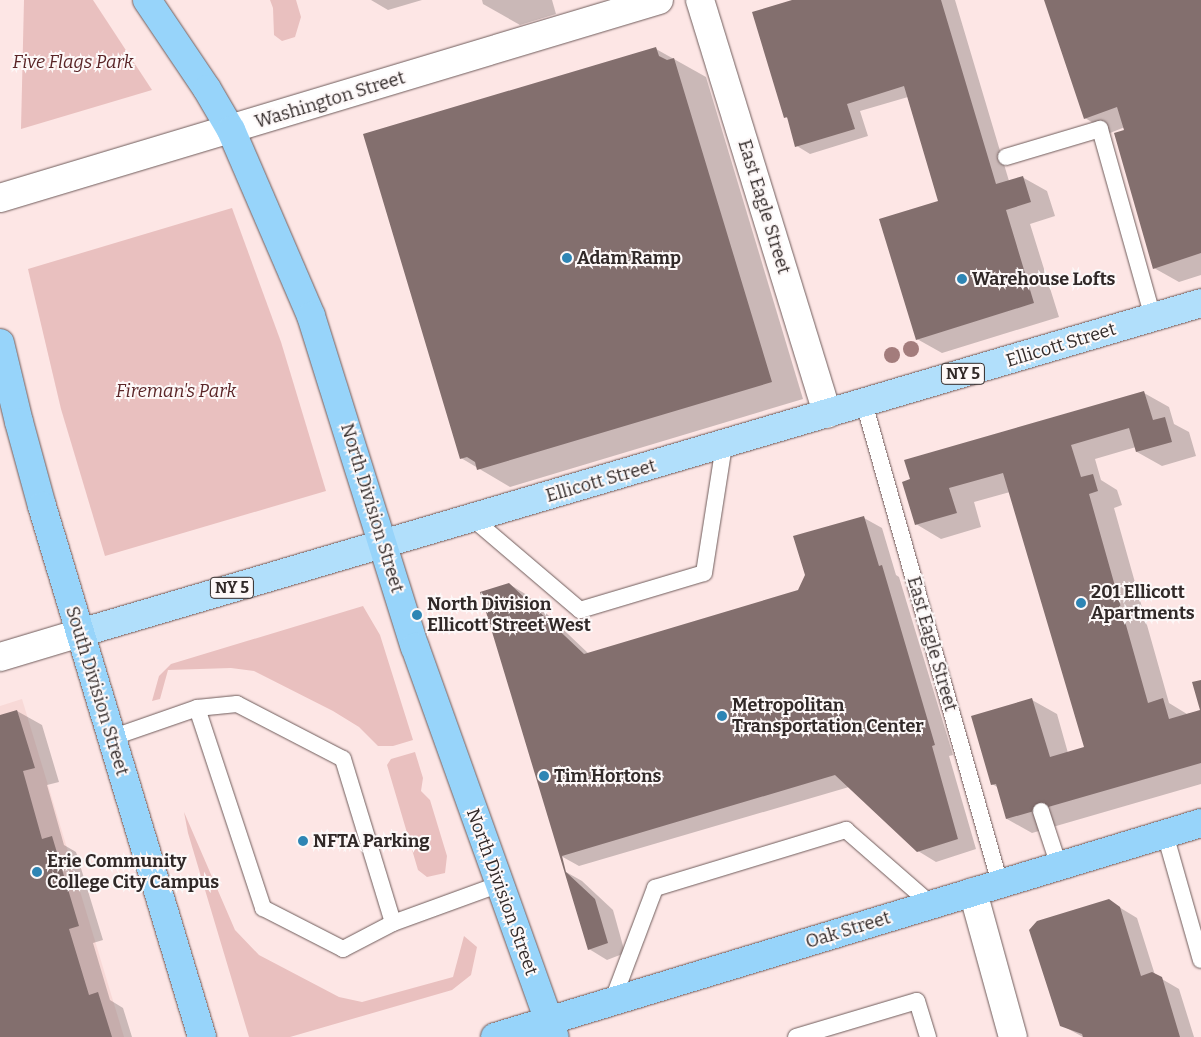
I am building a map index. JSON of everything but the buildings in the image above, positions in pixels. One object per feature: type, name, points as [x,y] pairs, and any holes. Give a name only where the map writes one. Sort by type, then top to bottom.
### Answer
[{"type":"highway","name":"North Division Street","points":[[147,0],[207,88],[231,130],[311,316],[415,647],[552,1029]]},
{"type":"highway","name":"South Division Street","points":[[0,343],[18,422],[202,1037]]},
{"type":"highway","name":"Oak Street","points":[[495,1037],[552,1029],[612,1002],[1201,823]]},
{"type":"main road","name":"Ellicott Street","points":[[80,633],[724,445],[1201,303]]},
{"type":"street","name":"Washington Street","points":[[0,198],[659,0]]},
{"type":"street","name":"East Eagle Street","points":[[700,0],[827,414]]},
{"type":"street","name":"Ellicott Street","points":[[0,657],[80,633]]},
{"type":"street","points":[[973,892],[1013,1037]]},
{"type":"lane","points":[[1006,157],[1100,129],[1153,318]]},
{"type":"lane","name":"East Eagle Street","points":[[864,403],[1000,884]]},
{"type":"lane","points":[[472,518],[580,610],[704,573],[724,445]]},
{"type":"lane","points":[[111,738],[197,708],[237,704],[343,759],[393,923]]},
{"type":"lane","points":[[197,708],[263,908],[343,950],[393,923],[500,884]]},
{"type":"lane","points":[[1041,811],[1059,866]]},
{"type":"lane","points":[[612,1002],[655,888],[846,830],[932,905]]},
{"type":"lane","points":[[1165,834],[1201,960]]},
{"type":"lane","points":[[796,1037],[917,1001],[928,1037]]},
{"type":"shaded area","name":"Erie Community College City Campus","points":[[22,699],[124,1037],[0,1037],[0,706]]},
{"type":"green space","name":"Five Flags Park","points":[[24,0],[93,0],[152,90],[21,129]]},
{"type":"green space","points":[[270,0],[296,0],[301,17],[295,37],[282,41],[274,35],[273,8]]},
{"type":"green space","name":"Fireman's Park","points":[[232,208],[281,342],[326,491],[105,556],[61,409],[28,269]]},
{"type":"green space","points":[[363,606],[380,635],[413,740],[393,746],[378,746],[359,727],[333,711],[254,671],[231,668],[168,670],[160,699],[152,701],[159,676],[171,664]]},
{"type":"green space","points":[[415,752],[423,778],[421,791],[430,800],[447,856],[445,873],[427,877],[418,870],[387,765],[391,759]]},
{"type":"green space","points":[[184,812],[235,930],[259,955],[339,997],[362,1002],[453,977],[464,936],[477,947],[471,975],[452,990],[290,1037],[249,1037],[188,833]]},
{"type":"place","name":"Adam Ramp","points":[[567,258]]},
{"type":"place","name":"Warehouse Lofts","points":[[962,279]]},
{"type":"place","name":"201 Ellicott Apartments","points":[[1081,603]]},
{"type":"place","name":"North Division Ellicott Street West","points":[[417,615]]},
{"type":"place","name":"Metropolitan Transportation Center","points":[[722,716]]},
{"type":"place","name":"Tim Hortons","points":[[544,776]]},
{"type":"place","name":"NFTA Parking","points":[[303,841]]},
{"type":"place","name":"Erie Community College City Campus","points":[[37,872]]}]
